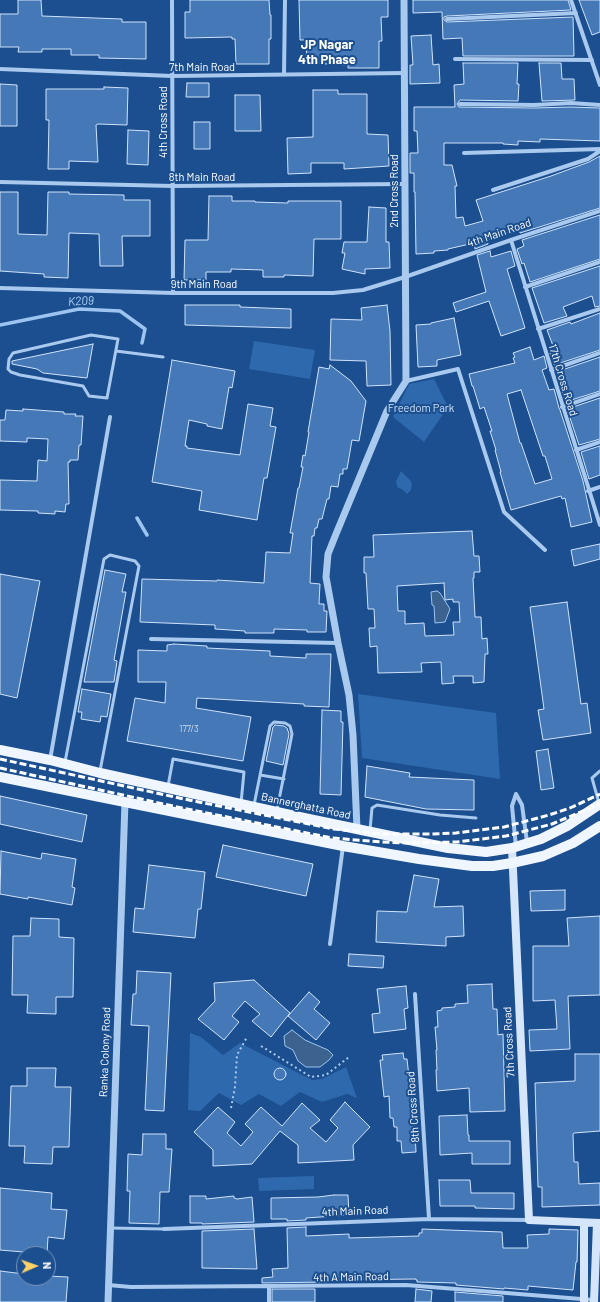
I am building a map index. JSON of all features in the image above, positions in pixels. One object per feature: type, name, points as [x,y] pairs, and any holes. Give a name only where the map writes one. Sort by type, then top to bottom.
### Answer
[{"type":"main road","name":"Bannerghatta Road","points":[[0,750],[369,832],[448,848],[486,852],[514,847],[541,839],[567,826],[600,805]]},
{"type":"main road","points":[[0,777],[343,846],[419,859],[472,866],[512,864],[543,856],[574,843],[600,826]]},
{"type":"main road","name":"7th Cross Road","points":[[514,847],[512,864],[529,1220]]},
{"type":"main road","name":"4th Main Road","points":[[529,1220],[598,1223]]},
{"type":"main road","points":[[584,1223],[584,1301]]},
{"type":"main road","points":[[594,1301],[598,1223]]},
{"type":"street","name":"4th Cross Road","points":[[172,0],[173,292]]},
{"type":"street","points":[[284,75],[285,0]]},
{"type":"street","name":"2nd Cross Road","points":[[404,0],[406,381]]},
{"type":"street","points":[[572,0],[600,85]]},
{"type":"street","points":[[447,19],[576,13]]},
{"type":"street","points":[[455,60],[592,60]]},
{"type":"street","name":"7th Main Road","points":[[0,69],[172,76],[404,73]]},
{"type":"street","points":[[460,104],[534,105],[571,103],[600,105]]},
{"type":"street","points":[[464,153],[600,150]]},
{"type":"street","points":[[493,190],[588,159],[600,150]]},
{"type":"street","name":"8th Main Road","points":[[0,182],[173,186],[405,184]]},
{"type":"street","name":"4th Main Road","points":[[405,277],[600,211]]},
{"type":"street","name":"17th Cross Road","points":[[511,240],[588,491],[600,525]]},
{"type":"street","points":[[525,288],[600,262]]},
{"type":"street","name":"9th Main Road","points":[[0,288],[173,292],[333,293],[363,290],[405,277]]},
{"type":"street","points":[[538,329],[600,309]]},
{"type":"street","points":[[551,370],[600,352]]},
{"type":"street","points":[[357,829],[353,735],[349,695],[326,577],[328,554],[387,411],[406,381],[458,369],[504,512],[545,550]]},
{"type":"street","points":[[562,407],[600,394]]},
{"type":"street","points":[[50,760],[110,417]]},
{"type":"street","points":[[576,450],[600,442]]},
{"type":"street","points":[[588,491],[600,487]]},
{"type":"street","points":[[151,639],[338,643]]},
{"type":"street","points":[[514,847],[512,806],[516,794],[522,805],[527,843]]},
{"type":"street","name":"Ranka Colony Road","points":[[108,1302],[125,802]]},
{"type":"street","points":[[330,944],[343,846]]},
{"type":"street","name":"8th Cross Road","points":[[415,994],[429,1220]]},
{"type":"street","name":"4th Main Road","points":[[164,1229],[429,1220],[529,1220]]},
{"type":"street","name":"4th A Main Road","points":[[108,1285],[131,1287],[406,1286],[594,1301]]},
{"type":"street","points":[[269,1287],[269,1302]]},
{"type":"lane","points":[[91,335],[118,339],[116,351],[107,398],[89,396],[83,386],[20,375],[11,372],[8,369],[9,359],[13,353],[91,335]]},
{"type":"lane","points":[[116,351],[163,357]]},
{"type":"lane","points":[[64,763],[104,559],[110,556],[135,561],[139,566],[100,773]]},
{"type":"lane","points":[[254,807],[270,726],[274,722],[285,723],[290,726],[292,731],[277,812]]},
{"type":"lane","points":[[168,787],[173,759],[244,772],[240,804]]},
{"type":"lane","points":[[600,772],[592,778],[600,805]]},
{"type":"lane","points":[[260,775],[284,779]]},
{"type":"lane","points":[[369,832],[372,808],[377,805],[440,815],[476,818]]},
{"type":"lane","name":"4th Main Road","points":[[110,1228],[164,1229]]},
{"type":"path","points":[[231,1108],[235,1087],[237,1055],[247,1037]]},
{"type":"path","points":[[261,1046],[311,1077],[326,1075],[349,1057]]},
{"type":"green space","points":[[254,341],[315,350],[310,379],[249,369]]},
{"type":"green space","name":"Freedom Park","points":[[434,379],[448,407],[424,442],[393,417],[409,384]]},
{"type":"green space","points":[[401,471],[412,484],[411,490],[407,494],[397,487],[396,481]]},
{"type":"green space","points":[[358,694],[496,713],[500,779],[362,758]]},
{"type":"green space","points":[[190,1033],[201,1037],[223,1055],[240,1043],[312,1080],[322,1079],[346,1067],[357,1098],[347,1094],[322,1102],[300,1092],[281,1106],[259,1094],[241,1105],[219,1093],[200,1111],[188,1110]]},
{"type":"green space","points":[[314,1176],[314,1189],[259,1191],[258,1178]]},
{"type":"shaded area","points":[[437,591],[440,593],[450,609],[445,622],[435,623],[431,592]]},
{"type":"shaded area","points":[[292,1030],[305,1040],[328,1050],[333,1055],[320,1067],[306,1067],[298,1061],[293,1050],[285,1046],[284,1036]]},
{"type":"building","points":[[18,0],[41,0],[42,16],[122,19],[122,22],[146,22],[146,59],[99,58],[99,55],[71,55],[71,49],[42,49],[42,52],[18,52],[19,47],[0,47],[0,14],[18,14]]},
{"type":"building","points":[[190,0],[269,0],[271,15],[271,39],[269,39],[269,64],[236,64],[235,39],[232,39],[232,37],[185,38],[185,12],[190,12]]},
{"type":"building","points":[[299,0],[388,0],[388,17],[381,17],[382,41],[379,41],[379,68],[348,68],[348,65],[306,63],[307,40],[300,40]]},
{"type":"building","points":[[413,0],[568,0],[571,10],[447,16],[444,17],[444,20],[447,22],[573,17],[574,56],[463,56],[462,38],[443,39],[442,12],[413,13]]},
{"type":"building","points":[[579,0],[600,0],[600,32],[592,35]]},
{"type":"building","points":[[431,35],[433,65],[439,64],[440,83],[410,84],[410,65],[413,65],[411,36]]},
{"type":"building","points":[[463,63],[518,63],[518,101],[460,100],[457,104],[459,107],[600,108],[600,141],[540,139],[540,142],[518,141],[518,145],[503,143],[444,143],[444,165],[452,165],[457,186],[455,186],[456,218],[463,217],[465,226],[483,221],[476,200],[551,176],[589,162],[600,156],[600,208],[520,233],[519,229],[487,240],[488,244],[475,249],[474,243],[448,250],[434,251],[434,253],[416,254],[414,173],[410,173],[410,153],[418,153],[417,131],[414,131],[414,107],[455,107],[454,85],[464,84]]},
{"type":"building","points":[[539,63],[561,63],[562,79],[574,79],[575,100],[542,101]]},
{"type":"building","points":[[187,83],[209,83],[209,97],[186,97]]},
{"type":"building","points":[[0,84],[17,85],[17,126],[0,126]]},
{"type":"building","points":[[104,87],[128,88],[127,125],[96,125],[98,162],[69,161],[69,169],[48,169],[49,120],[46,120],[46,89],[104,89]]},
{"type":"building","points":[[313,90],[338,90],[338,94],[367,94],[367,134],[388,135],[389,166],[344,169],[344,163],[311,163],[311,173],[288,174],[287,138],[313,137]]},
{"type":"building","points":[[235,95],[260,95],[261,131],[235,131]]},
{"type":"building","points":[[194,122],[210,122],[210,149],[194,149]]},
{"type":"building","points":[[128,130],[149,131],[148,165],[127,164]]},
{"type":"building","points":[[0,192],[18,192],[18,234],[47,235],[48,192],[69,192],[69,194],[124,195],[124,200],[150,200],[150,236],[122,236],[123,266],[100,266],[99,234],[69,233],[68,278],[44,277],[44,274],[0,271]]},
{"type":"building","points":[[209,196],[232,196],[232,201],[255,202],[288,203],[288,201],[341,201],[341,239],[314,239],[313,276],[284,275],[284,277],[263,277],[263,270],[231,269],[231,272],[206,272],[206,280],[184,280],[185,240],[208,240]]},
{"type":"building","points":[[369,207],[386,208],[386,242],[389,242],[390,268],[365,269],[365,274],[342,269],[345,253],[342,253],[344,242],[367,242]]},
{"type":"building","points":[[600,215],[600,259],[530,282],[524,263],[522,264],[517,249],[524,246],[522,240]]},
{"type":"building","points":[[490,251],[491,257],[511,251],[515,266],[507,269],[525,328],[501,336],[489,301],[456,312],[453,303],[486,292],[477,255]]},
{"type":"building","points":[[600,266],[600,306],[595,307],[592,296],[563,307],[567,316],[544,323],[532,288]]},
{"type":"building","points":[[185,305],[240,305],[240,307],[291,309],[291,328],[185,325]]},
{"type":"building","points":[[387,305],[390,331],[391,385],[367,386],[366,361],[330,360],[331,319],[362,320],[361,308]]},
{"type":"building","points":[[600,313],[600,350],[554,365],[550,353],[555,351],[547,330],[570,322],[571,324]]},
{"type":"building","points":[[454,318],[461,355],[437,360],[437,366],[418,367],[416,325],[431,324]]},
{"type":"building","points":[[93,344],[87,378],[43,373],[37,369],[12,364],[12,361]]},
{"type":"building","points":[[530,347],[534,360],[544,356],[547,368],[542,370],[549,390],[554,389],[583,481],[592,522],[571,527],[565,498],[562,499],[561,496],[511,510],[490,431],[492,431],[484,407],[480,409],[469,374],[515,363],[513,353]],"holes":[[[521,390],[543,456],[545,456],[552,479],[535,484],[520,443],[507,394]]]},
{"type":"building","points":[[600,357],[600,391],[565,402],[561,387],[566,386],[562,370]]},
{"type":"building","points":[[172,360],[235,371],[232,388],[229,387],[222,429],[189,420],[185,446],[187,446],[187,448],[240,455],[248,404],[273,408],[270,426],[276,427],[267,478],[264,478],[257,520],[199,510],[202,491],[152,482]]},
{"type":"building","points":[[330,365],[351,381],[366,401],[359,441],[352,440],[347,469],[343,469],[343,474],[340,474],[338,487],[331,486],[329,499],[327,499],[322,519],[319,519],[317,528],[315,528],[314,536],[312,536],[310,583],[320,584],[319,604],[324,604],[324,611],[327,611],[326,632],[274,629],[274,633],[245,633],[245,631],[215,629],[215,625],[140,622],[142,579],[217,580],[264,583],[266,552],[290,553],[293,533],[290,533],[303,467],[301,467],[303,455],[305,456],[319,367],[329,369]]},
{"type":"building","points":[[600,398],[600,439],[579,445],[567,409]]},
{"type":"building","points":[[23,409],[64,412],[64,414],[76,414],[75,416],[83,416],[81,445],[79,445],[78,460],[70,460],[70,462],[68,462],[69,504],[66,504],[65,512],[55,511],[55,514],[38,513],[38,511],[0,510],[0,480],[37,481],[38,460],[47,461],[48,439],[27,438],[27,442],[0,441],[0,420],[5,420],[6,410],[23,411]]},
{"type":"building","points":[[600,446],[600,475],[589,479],[581,452]]},
{"type":"building","points":[[472,531],[474,556],[479,556],[480,572],[474,572],[473,578],[475,617],[481,617],[482,639],[487,638],[488,654],[485,654],[484,682],[473,683],[473,676],[453,676],[454,683],[442,684],[441,662],[421,663],[422,672],[378,673],[377,646],[370,647],[369,628],[375,628],[374,609],[368,609],[366,573],[364,573],[364,557],[374,557],[373,535]],"holes":[[[444,583],[445,600],[453,599],[453,602],[459,602],[460,622],[453,622],[454,635],[425,636],[424,623],[405,624],[405,611],[398,611],[397,586]]]},
{"type":"building","points":[[600,544],[600,559],[574,566],[571,550]]},
{"type":"building","points":[[105,570],[126,574],[122,592],[126,592],[114,660],[117,661],[114,682],[84,682]]},
{"type":"building","points":[[0,574],[40,581],[17,698],[0,694]]},
{"type":"building","points":[[567,602],[581,704],[587,703],[591,733],[543,740],[538,710],[544,709],[530,607]]},
{"type":"building","points":[[167,645],[207,646],[207,648],[270,651],[270,656],[306,658],[306,654],[331,654],[329,707],[304,706],[304,704],[197,698],[196,708],[251,717],[243,761],[127,741],[135,698],[165,703],[166,682],[138,682],[138,650],[167,651]]},
{"type":"building","points":[[82,689],[111,694],[107,717],[101,716],[100,722],[81,719],[82,712],[78,712]]},
{"type":"building","points":[[322,710],[341,711],[341,722],[343,722],[341,795],[320,794]]},
{"type":"building","points":[[275,725],[284,726],[287,728],[289,734],[283,765],[266,761],[273,727]]},
{"type":"building","points":[[548,749],[554,788],[541,790],[536,751]]},
{"type":"building","points":[[367,766],[410,773],[409,777],[474,780],[474,810],[426,809],[365,797]]},
{"type":"building","points":[[0,796],[87,815],[82,842],[0,824]]},
{"type":"building","points":[[223,845],[313,864],[306,896],[216,877]]},
{"type":"building","points":[[1,851],[41,859],[42,853],[76,859],[72,887],[75,888],[72,905],[28,897],[28,899],[0,894]]},
{"type":"building","points":[[149,865],[205,872],[201,909],[198,909],[195,938],[133,932],[135,908],[144,909]]},
{"type":"building","points":[[414,875],[439,879],[434,907],[463,906],[464,936],[446,937],[446,946],[376,942],[377,911],[407,912]]},
{"type":"building","points":[[565,890],[565,910],[531,911],[530,891]]},
{"type":"building","points":[[600,916],[600,995],[568,996],[570,1049],[530,1051],[529,1030],[557,1029],[555,1000],[533,1001],[533,946],[569,946],[567,918]]},
{"type":"building","points":[[31,918],[59,919],[59,937],[74,938],[73,997],[56,997],[56,1014],[27,1013],[28,995],[12,995],[13,936],[30,936]]},
{"type":"building","points":[[349,954],[384,956],[383,968],[348,966]]},
{"type":"building","points":[[137,971],[171,973],[164,1111],[145,1110],[149,1026],[131,1025],[133,994],[136,994]]},
{"type":"building","points":[[254,980],[290,1013],[271,1037],[252,1021],[260,1014],[245,1001],[232,1016],[239,1022],[224,1040],[198,1019],[215,1001],[214,983]]},
{"type":"building","points":[[492,984],[493,1009],[497,1009],[498,1035],[503,1034],[505,1111],[470,1112],[469,1088],[437,1091],[437,1050],[435,1027],[438,1027],[437,1011],[442,1010],[442,1008],[455,1007],[455,1004],[468,1003],[467,985]]},
{"type":"building","points":[[406,986],[408,1008],[404,1009],[406,1029],[374,1033],[372,1014],[380,1013],[377,989]]},
{"type":"building","points":[[309,992],[320,1002],[314,1009],[330,1023],[316,1040],[288,1016]]},
{"type":"building","points":[[403,1053],[404,1059],[407,1059],[409,1077],[413,1077],[415,1092],[413,1093],[416,1152],[402,1153],[401,1141],[397,1141],[397,1127],[394,1127],[393,1118],[390,1118],[389,1096],[384,1097],[380,1060],[383,1060],[382,1055]]},
{"type":"building","points":[[575,1054],[600,1054],[600,1131],[573,1134],[574,1162],[578,1162],[579,1184],[600,1183],[600,1205],[542,1207],[542,1187],[538,1187],[535,1083],[575,1081]]},
{"type":"building","points":[[27,1068],[56,1068],[55,1087],[71,1087],[69,1147],[53,1147],[52,1164],[24,1163],[25,1146],[9,1146],[11,1086],[27,1086]]},
{"type":"building","points":[[278,1068],[282,1068],[286,1074],[282,1080],[278,1080],[274,1076],[274,1072]]},
{"type":"building","points":[[345,1102],[370,1127],[353,1145],[354,1160],[298,1163],[298,1145],[280,1131],[252,1164],[213,1166],[213,1150],[194,1132],[218,1107],[235,1122],[227,1133],[241,1146],[253,1132],[245,1124],[261,1107],[282,1126],[302,1103],[320,1120],[310,1128],[326,1142],[338,1128],[330,1120]]},
{"type":"building","points":[[467,1115],[469,1141],[510,1141],[510,1164],[472,1164],[472,1153],[440,1155],[439,1116]]},
{"type":"building","points":[[143,1134],[166,1134],[166,1149],[172,1149],[169,1192],[160,1192],[159,1224],[129,1223],[130,1191],[127,1191],[128,1154],[142,1155]]},
{"type":"building","points":[[439,1180],[470,1180],[471,1193],[514,1193],[514,1209],[475,1208],[475,1206],[440,1206]]},
{"type":"building","points":[[0,1188],[52,1193],[51,1209],[67,1210],[64,1239],[48,1237],[47,1246],[16,1246],[16,1251],[0,1250]]},
{"type":"building","points":[[348,1195],[349,1215],[287,1221],[287,1219],[271,1219],[271,1198],[318,1197]]},
{"type":"building","points":[[190,1196],[206,1196],[206,1199],[234,1196],[234,1198],[237,1199],[252,1197],[254,1222],[190,1223]]},
{"type":"building","points":[[306,1227],[306,1236],[349,1234],[349,1238],[419,1236],[419,1233],[422,1233],[422,1229],[502,1232],[503,1248],[528,1248],[527,1235],[549,1234],[549,1229],[578,1230],[577,1262],[573,1290],[528,1286],[528,1290],[504,1289],[456,1285],[456,1283],[417,1282],[416,1279],[327,1280],[327,1282],[262,1283],[262,1278],[273,1277],[272,1269],[288,1268],[287,1228]]},
{"type":"building","points":[[254,1229],[257,1269],[202,1268],[202,1231]]},
{"type":"building","points":[[0,1271],[16,1273],[16,1286],[56,1286],[56,1276],[68,1277],[66,1302],[0,1302]]},
{"type":"building","points":[[272,1289],[315,1289],[315,1302],[272,1302]]},
{"type":"building","points":[[416,1289],[432,1291],[431,1302],[415,1302]]},
{"type":"building","points":[[455,1292],[503,1296],[503,1302],[455,1302]]},
{"type":"waterway","name":"K209","points":[[0,325],[79,309],[120,311],[145,329],[142,343]]},
{"type":"waterway","name":"K209","points":[[137,518],[147,535]]},
{"type":"railway","points":[[0,759],[184,799],[334,829],[382,834],[456,833],[504,827],[570,808],[600,794]]},
{"type":"railway","points":[[0,768],[182,808],[332,838],[382,842],[457,842],[506,836],[552,824],[600,804]]},
{"type":"district","name":"JP Nagar 4th Phase","points":[[327,52]]}]
